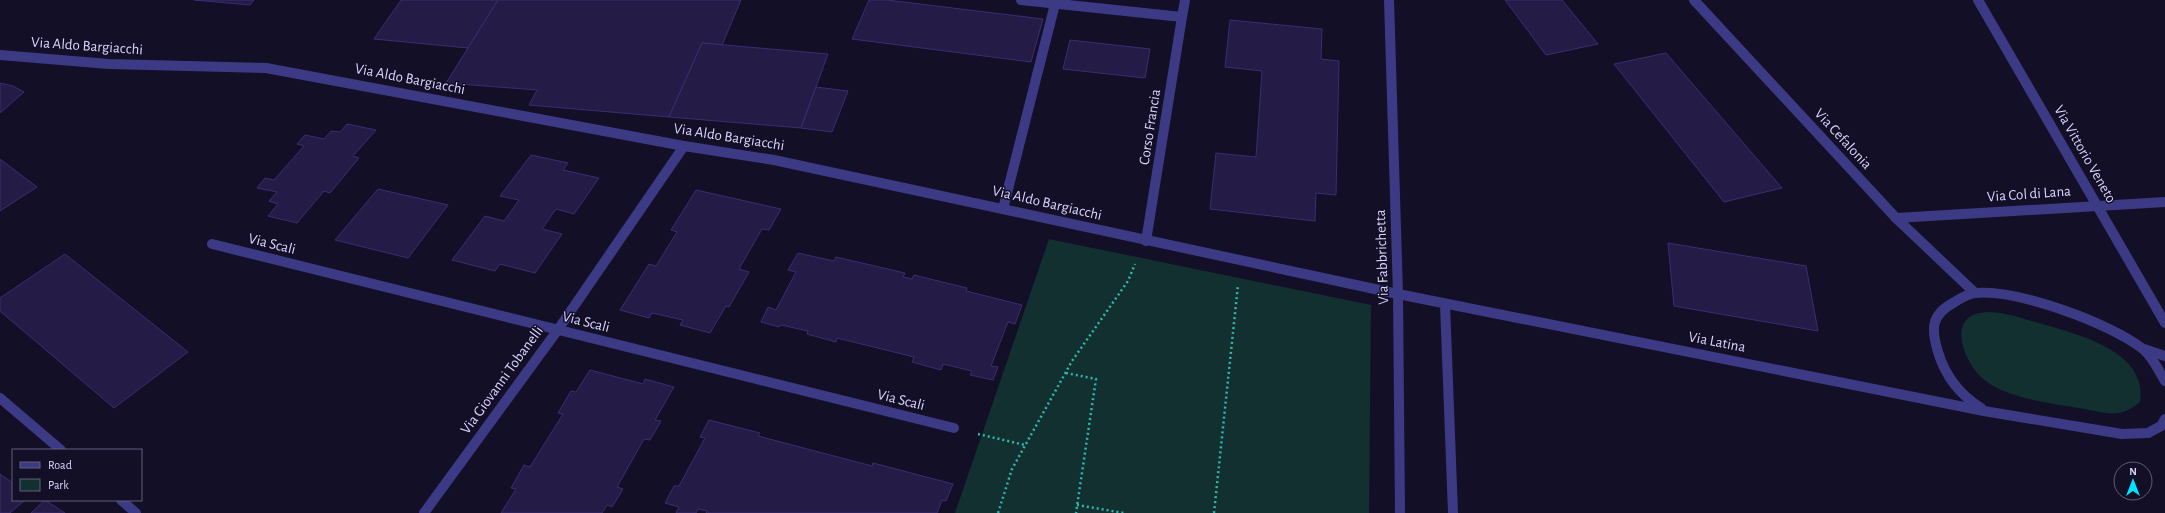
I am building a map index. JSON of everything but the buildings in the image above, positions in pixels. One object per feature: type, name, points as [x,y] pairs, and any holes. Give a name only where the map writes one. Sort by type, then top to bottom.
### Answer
[{"type":"street","points":[[1021,0],[1182,17]]},
{"type":"street","name":"Corso Francia","points":[[1146,241],[1185,0]]},
{"type":"street","name":"Via Fabbrichetta","points":[[1389,0],[1398,294],[1400,513]]},
{"type":"street","name":"Via Cefalonia","points":[[1694,0],[1896,218],[1975,293]]},
{"type":"street","name":"Via Vittorio Veneto","points":[[1978,0],[2165,324]]},
{"type":"street","points":[[1003,209],[1055,4]]},
{"type":"street","name":"Via Aldo Bargiacchi","points":[[0,55],[109,64],[266,68],[684,146],[774,160],[1445,304]]},
{"type":"street","name":"Via Giovanni Tobanelli","points":[[424,513],[557,331],[684,146]]},
{"type":"street","name":"Via Col di Lana","points":[[1896,218],[2165,202]]},
{"type":"street","name":"Via Scali","points":[[212,244],[557,331],[954,428]]},
{"type":"street","points":[[1984,411],[1965,397],[1952,381],[1940,361],[1935,342],[1935,324],[1940,310],[1961,297],[1975,293],[2004,295],[2037,304],[2108,328],[2144,349],[2165,356]]},
{"type":"street","points":[[1445,304],[1453,513]]},
{"type":"street","name":"Via Latina","points":[[1445,304],[1984,411],[2122,434],[2148,433],[2164,425]]},
{"type":"street","points":[[2144,349],[2165,381]]},
{"type":"street","points":[[0,398],[60,449]]},
{"type":"street","points":[[122,501],[136,513]]},
{"type":"path","points":[[998,513],[1012,469],[1066,373],[1128,281],[1146,241]]},
{"type":"path","points":[[1214,513],[1240,261]]},
{"type":"path","points":[[1066,373],[1096,379],[1076,513]]},
{"type":"path","points":[[954,428],[1026,445]]},
{"type":"path","points":[[1077,505],[1124,513]]},
{"type":"green space","points":[[1049,239],[1371,305],[1369,513],[955,513]]},
{"type":"green space","points":[[1986,312],[2009,315],[2046,325],[2094,341],[2110,349],[2134,370],[2140,385],[2140,402],[2132,408],[2119,413],[2104,413],[2026,398],[1999,389],[1988,383],[1975,370],[1967,356],[1961,332],[1963,325],[1969,317]]}]
